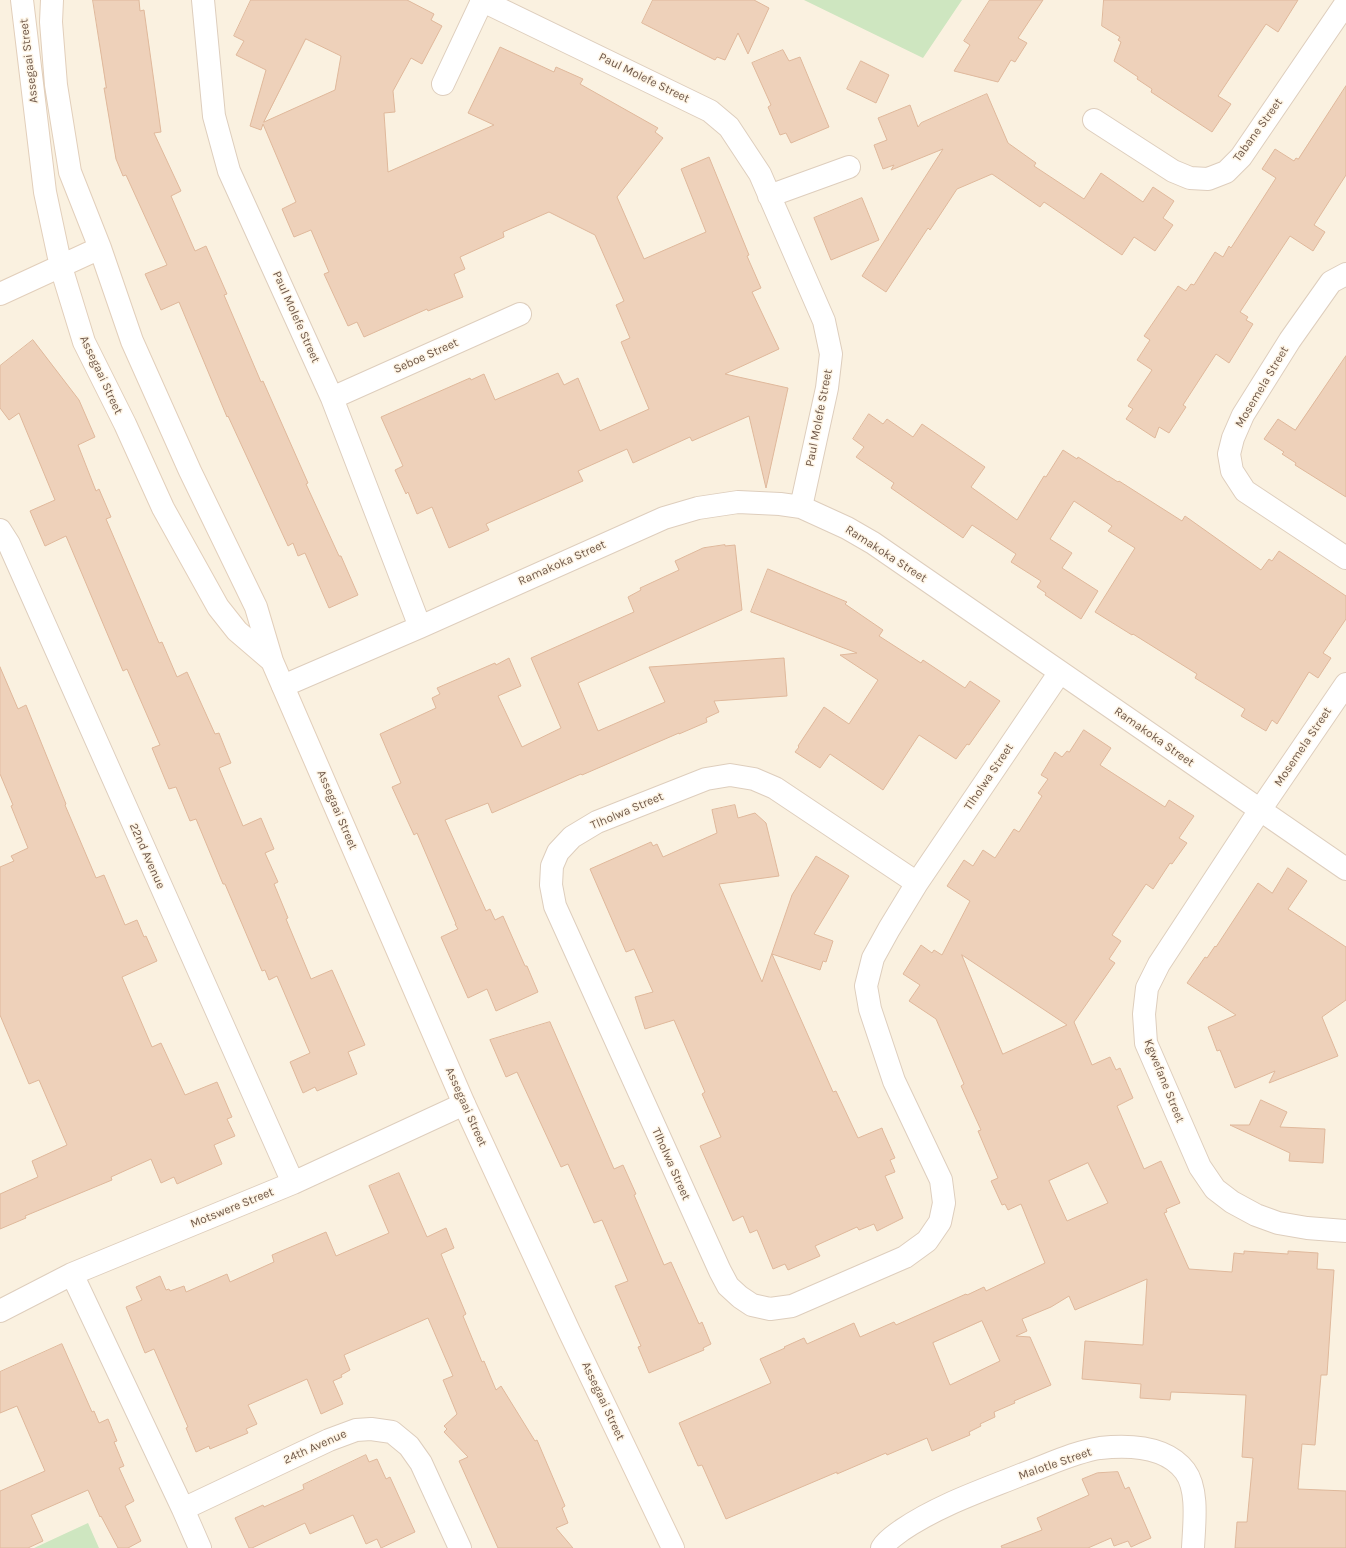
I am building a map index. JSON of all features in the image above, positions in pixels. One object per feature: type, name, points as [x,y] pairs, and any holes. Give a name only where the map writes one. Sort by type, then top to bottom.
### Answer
[{"type":"street","name":"Assegaai Street","points":[[22,0],[45,192],[61,267],[84,342],[125,424],[163,508],[218,607],[237,631],[272,661]]},
{"type":"street","name":"Assegaai Street","points":[[52,0],[51,22],[56,85],[70,172],[100,248],[132,341],[190,471],[253,600],[272,661],[464,1104],[566,1324],[673,1548]]},
{"type":"street","name":"Paul Molefe Street","points":[[203,0],[214,116],[229,171],[332,398],[420,627]]},
{"type":"street","name":"Paul Molefe Street","points":[[443,84],[482,0],[710,111],[729,127],[760,174],[824,322],[831,354],[827,388],[801,507]]},
{"type":"street","name":"Tabane Street","points":[[1094,120],[1172,171],[1190,178],[1208,179],[1226,172],[1241,158],[1346,3]]},
{"type":"street","points":[[769,196],[849,167]]},
{"type":"street","points":[[0,294],[100,248]]},
{"type":"street","name":"Mosemela Street","points":[[1346,274],[1331,282],[1290,340],[1243,415],[1233,438],[1229,454],[1232,471],[1245,491],[1346,558]]},
{"type":"street","name":"Seboe Street","points":[[332,398],[520,314]]},
{"type":"street","name":"Ramakoka Street","points":[[283,686],[420,627],[664,518],[698,508],[738,502],[780,504],[801,507],[848,528],[873,543],[1346,869]]},
{"type":"street","name":"22nd Avenue","points":[[0,530],[12,551],[293,1183]]},
{"type":"street","name":"Tlholwa Street","points":[[917,883],[775,788],[754,779],[730,775],[706,779],[597,822],[572,837],[558,852],[552,866],[551,885],[555,906],[720,1272],[728,1286],[752,1305],[770,1309],[792,1306],[905,1257],[927,1241],[940,1222],[944,1203],[941,1180],[894,1081],[870,1009],[866,986],[873,958],[917,883],[1060,672]]},
{"type":"street","name":"Mosemela Street","points":[[1260,810],[1346,684]]},
{"type":"street","name":"Kgwefane Street","points":[[1260,810],[1163,958],[1147,988],[1144,1014],[1146,1043],[1200,1167],[1215,1188],[1232,1202],[1256,1215],[1278,1223],[1307,1228],[1346,1231]]},
{"type":"street","name":"Motswere Street","points":[[0,1311],[72,1274],[293,1183],[464,1104]]},
{"type":"street","points":[[72,1274],[200,1548]]},
{"type":"street","name":"24th Avenue","points":[[183,1509],[329,1440],[356,1430],[371,1429],[392,1432],[409,1446],[421,1464],[460,1548]]},
{"type":"street","name":"Malotle Street","points":[[882,1548],[886,1541],[912,1523],[949,1503],[1068,1457],[1099,1448],[1124,1447],[1153,1450],[1171,1458],[1185,1471],[1192,1486],[1195,1513],[1193,1548]]},
{"type":"green space","points":[[804,0],[962,0],[923,58]]},
{"type":"green space","points":[[88,1523],[99,1548],[34,1548]]},
{"type":"building","points":[[93,0],[139,0],[140,11],[144,10],[161,132],[154,133],[181,191],[171,196],[195,251],[206,246],[227,294],[224,295],[261,382],[263,381],[308,483],[306,484],[358,595],[329,608],[305,553],[298,556],[293,543],[288,546],[228,416],[227,417],[179,302],[161,310],[145,274],[167,265],[126,175],[123,176],[116,159],[104,88],[106,88]]},
{"type":"building","points":[[251,0],[407,0],[434,14],[431,20],[442,26],[422,64],[411,58],[393,91],[395,112],[384,113],[388,172],[494,125],[468,113],[500,47],[554,72],[556,67],[583,79],[580,84],[658,128],[655,132],[663,138],[617,197],[644,259],[706,232],[681,169],[709,157],[749,255],[747,256],[761,288],[752,292],[779,349],[725,374],[788,388],[766,488],[749,416],[692,441],[690,437],[633,463],[627,449],[578,471],[583,481],[486,524],[489,530],[449,548],[432,507],[417,514],[408,492],[406,494],[395,470],[403,466],[381,417],[470,378],[471,380],[484,374],[495,400],[558,373],[564,385],[578,378],[600,431],[649,409],[621,342],[630,338],[616,305],[624,301],[595,235],[549,212],[503,232],[504,237],[460,257],[465,269],[454,274],[463,297],[428,311],[427,309],[364,337],[357,322],[348,326],[324,274],[329,272],[311,230],[294,237],[282,209],[296,202],[263,124],[261,130],[250,126],[266,70],[236,55],[244,41],[234,36]],"holes":[[[306,39],[341,56],[335,90],[264,122]]]},
{"type":"building","points":[[653,0],[754,0],[769,8],[748,54],[738,33],[725,60],[717,57],[715,60],[642,23]]},
{"type":"building","points":[[990,0],[1043,0],[1018,38],[1027,43],[1015,62],[1011,60],[998,82],[954,71],[970,45],[964,41]]},
{"type":"building","points":[[1104,0],[1298,0],[1278,32],[1266,24],[1218,96],[1231,104],[1212,132],[1151,92],[1152,89],[1137,79],[1138,77],[1114,61],[1121,42],[1118,40],[1120,37],[1102,26]]},
{"type":"building","points":[[783,50],[789,61],[800,57],[829,127],[791,143],[786,133],[780,135],[768,107],[771,105],[752,63]]},
{"type":"building","points":[[861,61],[889,75],[876,103],[847,89]]},
{"type":"building","points":[[1346,86],[1346,175],[1314,225],[1325,232],[1313,251],[1290,236],[1240,312],[1248,317],[1246,320],[1253,324],[1229,363],[1216,354],[1183,405],[1186,407],[1169,433],[1159,427],[1155,438],[1126,419],[1133,409],[1128,406],[1152,370],[1137,360],[1150,340],[1144,336],[1178,286],[1186,291],[1191,284],[1194,285],[1215,252],[1223,257],[1229,246],[1231,248],[1276,178],[1262,169],[1275,149],[1294,161],[1296,158],[1298,159]]},
{"type":"building","points":[[987,94],[1008,143],[1036,163],[1034,166],[1084,199],[1101,173],[1143,202],[1153,187],[1174,201],[1163,218],[1173,225],[1155,251],[1134,237],[1122,255],[1044,202],[1040,207],[992,174],[957,189],[930,230],[928,228],[886,292],[862,276],[943,149],[891,170],[894,165],[883,169],[874,145],[887,140],[878,118],[910,105],[918,127],[921,123]]},
{"type":"building","points":[[862,198],[879,240],[831,260],[814,218]]},
{"type":"building","points":[[33,340],[79,400],[95,437],[78,445],[96,491],[99,489],[111,517],[106,519],[159,643],[162,642],[177,677],[187,672],[215,734],[219,733],[231,763],[219,768],[243,826],[261,818],[274,849],[265,853],[278,882],[274,884],[288,918],[286,919],[311,979],[332,970],[365,1045],[348,1052],[357,1074],[317,1091],[315,1087],[303,1093],[290,1062],[310,1053],[277,976],[269,980],[265,970],[262,971],[196,819],[190,821],[176,787],[169,789],[152,748],[160,745],[127,669],[123,671],[66,536],[45,546],[30,511],[55,500],[19,413],[9,420],[0,408],[0,366]]},
{"type":"building","points":[[1346,356],[1346,497],[1295,465],[1296,463],[1282,454],[1284,452],[1264,439],[1278,419],[1295,430]]},
{"type":"building","points":[[869,414],[883,424],[887,419],[913,437],[922,424],[985,467],[971,487],[1017,520],[1044,476],[1046,477],[1063,450],[1077,459],[1078,457],[1118,482],[1119,481],[1182,521],[1185,516],[1261,570],[1269,559],[1272,561],[1279,551],[1346,596],[1346,619],[1323,653],[1331,658],[1318,678],[1309,672],[1277,724],[1272,720],[1266,731],[1241,716],[1245,709],[1195,678],[1197,674],[1095,612],[1135,548],[1108,531],[1112,526],[1074,501],[1050,539],[1072,553],[1062,568],[1098,591],[1081,619],[1045,595],[1046,593],[1037,587],[1041,581],[1011,562],[1016,554],[972,525],[963,538],[891,488],[894,483],[856,457],[864,447],[853,439]]},
{"type":"building","points":[[735,545],[742,610],[578,683],[598,731],[665,702],[649,667],[784,658],[787,696],[714,701],[719,712],[706,718],[707,722],[582,775],[581,774],[492,813],[488,803],[445,820],[486,911],[490,909],[495,920],[503,916],[538,992],[496,1011],[487,989],[468,998],[441,937],[458,929],[417,833],[414,835],[392,787],[401,783],[380,734],[436,708],[432,698],[440,694],[437,688],[495,663],[496,665],[509,658],[521,686],[498,696],[522,747],[561,728],[531,658],[634,612],[628,597],[641,590],[640,588],[679,570],[675,561],[703,548]]},
{"type":"building","points":[[768,569],[847,602],[845,604],[883,630],[879,636],[921,663],[923,660],[965,688],[970,681],[1000,701],[969,745],[967,744],[956,759],[919,735],[883,790],[830,754],[820,768],[795,752],[824,707],[849,724],[878,680],[840,655],[857,653],[751,612]]},
{"type":"building","points":[[0,667],[18,709],[26,705],[66,804],[65,805],[96,878],[104,875],[125,925],[137,920],[157,961],[122,977],[152,1047],[161,1043],[185,1095],[217,1082],[232,1117],[227,1119],[235,1136],[214,1145],[222,1164],[177,1184],[174,1177],[161,1183],[151,1159],[111,1177],[112,1180],[25,1216],[26,1218],[0,1229],[0,1194],[38,1177],[32,1161],[67,1145],[39,1080],[29,1084],[0,1015],[0,867],[14,861],[11,856],[28,848],[0,774]]},
{"type":"building","points":[[1084,730],[1111,748],[1100,765],[1165,807],[1169,800],[1194,816],[1179,838],[1187,843],[1172,864],[1170,863],[1153,889],[1146,884],[1112,935],[1121,941],[1109,959],[1115,963],[1074,1022],[1092,1065],[1110,1057],[1116,1070],[1120,1068],[1133,1098],[1117,1106],[1144,1169],[1161,1161],[1180,1203],[1166,1209],[1167,1212],[1164,1213],[1189,1269],[1232,1272],[1234,1253],[1244,1254],[1244,1251],[1288,1254],[1288,1251],[1318,1253],[1317,1269],[1334,1270],[1327,1375],[1321,1375],[1315,1445],[1302,1444],[1298,1489],[1346,1491],[1346,1548],[1235,1548],[1237,1522],[1247,1522],[1253,1458],[1242,1457],[1246,1395],[1171,1392],[1170,1400],[1140,1398],[1141,1384],[1082,1379],[1085,1341],[1143,1345],[1147,1279],[1075,1310],[1069,1296],[1051,1307],[1022,1319],[1027,1331],[1016,1336],[1030,1337],[1051,1385],[1014,1401],[1015,1403],[994,1412],[995,1417],[980,1424],[981,1426],[969,1432],[970,1435],[932,1451],[927,1438],[887,1455],[886,1453],[837,1474],[837,1472],[726,1519],[702,1465],[698,1466],[679,1423],[771,1383],[760,1359],[804,1338],[807,1344],[854,1323],[860,1337],[894,1322],[896,1325],[984,1287],[986,1291],[1045,1263],[1021,1204],[1008,1210],[1005,1204],[1002,1205],[991,1181],[998,1178],[978,1131],[981,1130],[961,1086],[964,1084],[936,1019],[909,1001],[920,985],[903,974],[921,945],[932,953],[934,950],[942,955],[970,901],[947,886],[964,860],[973,866],[983,850],[995,858],[1014,829],[1019,832],[1042,796],[1038,793],[1048,779],[1041,775],[1055,752],[1062,757],[1067,751],[1069,752]],"holes":[[[962,955],[1067,1025],[1003,1054]],[[1088,1163],[1108,1203],[1067,1221],[1049,1181]],[[982,1321],[1000,1361],[950,1385],[933,1343]]]},
{"type":"building","points":[[735,805],[738,818],[755,813],[766,823],[779,876],[719,884],[762,982],[792,895],[816,856],[849,876],[814,934],[833,941],[826,962],[823,961],[820,970],[772,954],[833,1092],[836,1091],[858,1138],[882,1128],[895,1158],[890,1160],[895,1172],[885,1176],[903,1218],[877,1231],[874,1224],[859,1230],[857,1227],[815,1246],[820,1256],[788,1270],[785,1264],[773,1269],[757,1230],[750,1233],[743,1216],[733,1221],[700,1146],[721,1137],[702,1094],[705,1092],[674,1020],[645,1029],[635,997],[653,992],[634,949],[626,952],[590,869],[651,842],[653,846],[657,844],[663,857],[717,833],[712,810]]},
{"type":"building","points":[[1288,868],[1307,881],[1288,909],[1346,947],[1346,1000],[1322,1017],[1338,1056],[1269,1083],[1275,1071],[1235,1088],[1220,1050],[1217,1051],[1208,1027],[1236,1015],[1187,983],[1205,957],[1207,958],[1215,946],[1216,947],[1258,883],[1272,893]]},
{"type":"building","points":[[550,1022],[614,1169],[623,1165],[636,1194],[634,1195],[664,1265],[671,1262],[699,1324],[702,1322],[711,1344],[703,1348],[704,1350],[649,1373],[638,1347],[641,1346],[615,1286],[628,1281],[602,1220],[594,1223],[568,1164],[561,1167],[517,1072],[506,1077],[490,1040]]},
{"type":"building","points":[[1261,1100],[1287,1112],[1280,1127],[1325,1129],[1323,1163],[1289,1161],[1290,1153],[1230,1125],[1249,1125]]},
{"type":"building","points":[[399,1173],[427,1237],[446,1228],[454,1248],[441,1254],[466,1314],[463,1316],[482,1362],[484,1361],[496,1390],[501,1386],[535,1441],[537,1440],[565,1506],[562,1508],[568,1523],[556,1528],[573,1548],[498,1548],[459,1461],[468,1457],[444,1432],[447,1429],[444,1426],[457,1414],[443,1380],[453,1376],[428,1318],[344,1355],[350,1370],[341,1375],[342,1377],[333,1381],[343,1404],[321,1414],[307,1379],[248,1405],[257,1424],[246,1429],[248,1433],[210,1449],[209,1446],[196,1452],[186,1428],[188,1427],[154,1349],[145,1353],[126,1307],[142,1300],[136,1287],[160,1276],[166,1290],[169,1289],[170,1291],[184,1286],[186,1292],[227,1274],[230,1282],[274,1262],[272,1255],[326,1232],[336,1256],[389,1233],[369,1186]]},
{"type":"building","points":[[62,1344],[92,1412],[94,1411],[99,1423],[108,1419],[117,1441],[114,1442],[124,1466],[119,1468],[134,1501],[125,1506],[141,1541],[128,1548],[118,1548],[101,1516],[100,1517],[88,1490],[31,1515],[43,1541],[28,1548],[0,1548],[0,1491],[45,1471],[17,1406],[0,1413],[0,1372]]},
{"type":"building","points":[[366,1455],[369,1462],[377,1459],[386,1479],[390,1477],[415,1532],[381,1548],[377,1539],[366,1544],[353,1515],[310,1534],[305,1523],[252,1548],[249,1548],[235,1518],[304,1489],[303,1485]]},
{"type":"building","points":[[1118,1472],[1125,1489],[1129,1487],[1151,1538],[1131,1547],[1128,1541],[1114,1546],[1111,1538],[1088,1548],[1002,1548],[1001,1546],[1042,1530],[1037,1518],[1089,1495],[1082,1479],[1097,1473]]}]
